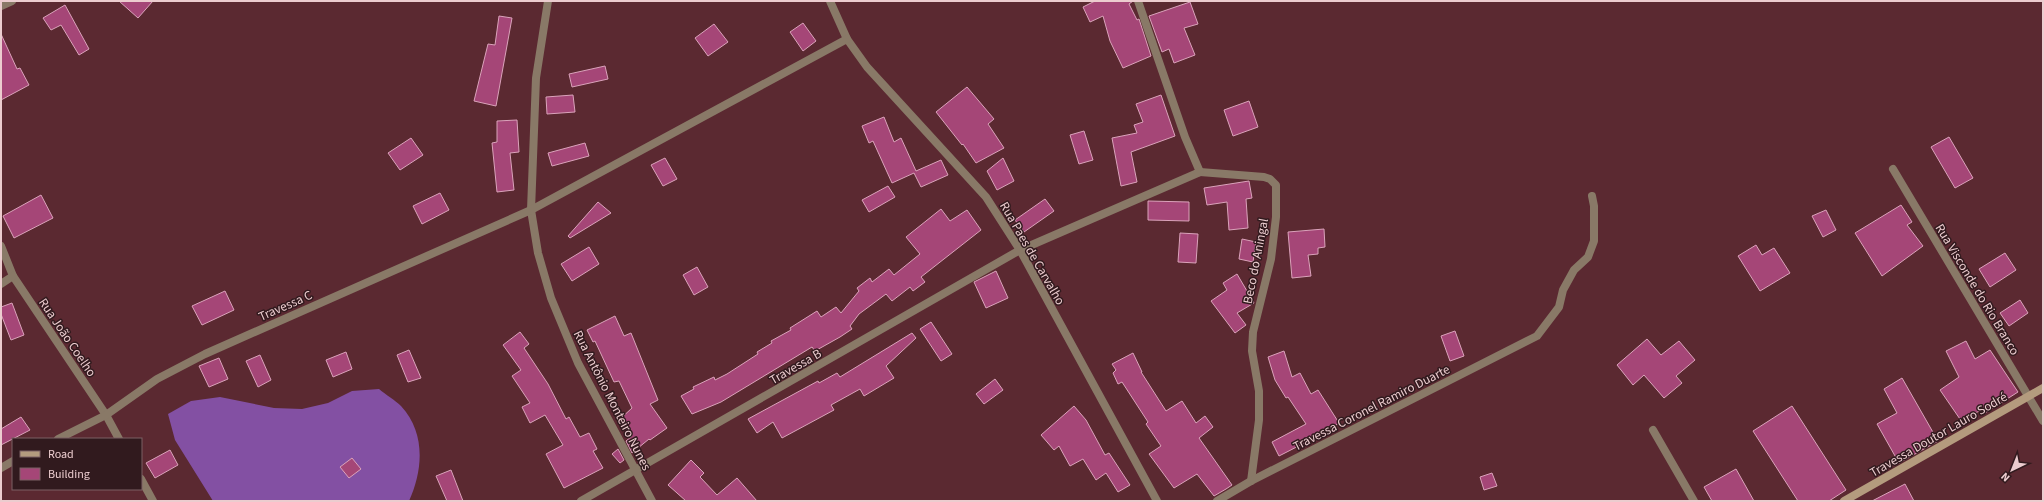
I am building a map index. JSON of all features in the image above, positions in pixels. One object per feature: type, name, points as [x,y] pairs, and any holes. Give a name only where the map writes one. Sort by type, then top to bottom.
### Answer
[{"type":"street","points":[[1,6],[12,1]]},
{"type":"street","name":"Rua Antônio Monteiro Nunes","points":[[548,1],[536,78],[531,210],[538,253],[551,298],[578,364],[652,501]]},
{"type":"street","name":"Rua Paes de Carvalho","points":[[830,1],[847,39],[866,67],[986,198],[1020,250],[1156,501]]},
{"type":"street","points":[[1138,1],[1185,137],[1200,172]]},
{"type":"street","name":"Travessa C","points":[[60,438],[106,415],[156,378],[205,354],[531,210],[847,39]]},
{"type":"street","name":"Rua Visconde do Rio Branco","points":[[1893,169],[2043,421]]},
{"type":"street","name":"Travessa B","points":[[581,501],[1020,250],[1200,172]]},
{"type":"street","name":"Beco do Aningal","points":[[1200,172],[1264,177],[1273,181],[1277,189],[1274,239],[1253,332],[1252,351],[1259,391],[1259,420],[1251,481]]},
{"type":"street","name":"Travessa Coronel Ramiro Duarte","points":[[1217,501],[1251,481],[1537,336],[1559,307],[1563,290],[1574,270],[1588,257],[1594,241],[1594,206],[1592,196]]},
{"type":"street","name":"Rua João Coelho","points":[[1,246],[13,276],[106,415],[118,438]]},
{"type":"street","points":[[1,284],[13,276]]},
{"type":"street","name":"Travessa Doutor Lauro Sodré","points":[[1844,501],[2043,388]]},
{"type":"street","points":[[1653,430],[1694,501]]},
{"type":"street","points":[[1,468],[12,462]]},
{"type":"street","points":[[142,481],[153,501]]},
{"type":"shaded area","points":[[379,389],[401,406],[415,428],[420,452],[417,477],[409,501],[213,501],[175,440],[168,414],[191,401],[220,397],[274,408],[302,409],[328,403],[352,391]]},
{"type":"building","points":[[119,1],[153,1],[138,18]]},
{"type":"building","points":[[1095,1],[1133,1],[1129,4],[1137,20],[1139,19],[1151,56],[1123,68],[1110,41],[1103,16],[1090,22],[1083,7]]},
{"type":"building","points":[[1190,2],[1198,24],[1184,28],[1195,55],[1174,63],[1169,49],[1162,52],[1149,16]]},
{"type":"building","points":[[65,5],[89,49],[79,55],[61,25],[51,30],[43,18]]},
{"type":"building","points":[[499,16],[512,18],[496,106],[474,101],[488,44],[495,45]]},
{"type":"building","points":[[803,23],[816,41],[803,51],[790,32]]},
{"type":"building","points":[[714,24],[728,42],[708,56],[695,38]]},
{"type":"building","points":[[1,34],[17,69],[20,68],[29,85],[1,100]]},
{"type":"building","points":[[605,66],[608,79],[572,87],[569,74]]},
{"type":"building","points":[[967,87],[994,119],[988,124],[1004,148],[976,163],[963,144],[962,145],[936,112]]},
{"type":"building","points":[[573,95],[575,112],[547,114],[546,97]]},
{"type":"building","points":[[1161,95],[1175,136],[1131,152],[1137,182],[1121,186],[1112,138],[1137,133],[1134,125],[1143,122],[1136,104]]},
{"type":"building","points":[[1249,101],[1258,127],[1233,136],[1224,110]]},
{"type":"building","points":[[884,117],[894,142],[901,138],[916,171],[941,160],[948,175],[921,187],[914,173],[892,183],[873,141],[869,143],[862,126]]},
{"type":"building","points":[[517,120],[519,152],[510,153],[514,190],[497,192],[492,143],[497,142],[497,121]]},
{"type":"building","points":[[1084,131],[1093,160],[1079,164],[1070,135]]},
{"type":"building","points":[[1949,137],[1973,178],[1955,188],[1931,147]]},
{"type":"building","points":[[411,138],[423,155],[400,170],[388,153]]},
{"type":"building","points":[[585,143],[589,156],[552,166],[548,153]]},
{"type":"building","points":[[665,158],[677,179],[663,186],[651,165]]},
{"type":"building","points":[[1003,158],[1014,181],[997,190],[987,171]]},
{"type":"building","points":[[1249,181],[1252,198],[1246,199],[1248,228],[1229,230],[1227,202],[1207,205],[1204,188]]},
{"type":"building","points":[[888,186],[895,197],[869,212],[862,200]]},
{"type":"building","points":[[440,193],[449,210],[422,224],[413,206]]},
{"type":"building","points":[[41,195],[53,218],[14,238],[3,216]]},
{"type":"building","points":[[1045,199],[1054,211],[1024,232],[1015,220]]},
{"type":"building","points":[[1148,201],[1189,202],[1189,221],[1148,220]]},
{"type":"building","points":[[598,202],[611,213],[570,238],[568,236]]},
{"type":"building","points":[[1901,205],[1912,222],[1907,225],[1923,246],[1882,276],[1855,233]]},
{"type":"building","points":[[941,209],[950,221],[967,210],[981,230],[921,277],[925,282],[913,291],[910,287],[892,301],[886,294],[859,314],[850,326],[852,329],[840,337],[815,351],[812,347],[721,402],[692,414],[681,396],[694,389],[693,387],[714,377],[715,380],[727,374],[758,354],[757,352],[772,343],[771,341],[791,330],[790,328],[817,311],[821,317],[836,307],[841,313],[859,291],[857,288],[870,278],[872,282],[889,269],[894,275],[920,254],[906,237]]},
{"type":"building","points":[[1826,210],[1836,230],[1823,237],[1812,216]]},
{"type":"building","points":[[1324,229],[1325,247],[1318,248],[1318,254],[1308,255],[1311,276],[1292,278],[1288,232]]},
{"type":"building","points":[[1180,233],[1198,234],[1196,263],[1178,262]]},
{"type":"building","points":[[1242,239],[1256,242],[1253,262],[1239,259]]},
{"type":"building","points":[[1756,245],[1762,255],[1774,248],[1790,273],[1760,291],[1738,256]]},
{"type":"building","points":[[589,247],[599,264],[572,281],[561,264]]},
{"type":"building","points":[[2005,253],[2016,270],[1990,287],[1979,269]]},
{"type":"building","points":[[697,267],[708,287],[694,295],[683,275]]},
{"type":"building","points":[[996,271],[1008,298],[986,308],[974,282]]},
{"type":"building","points":[[1237,274],[1254,303],[1237,313],[1246,325],[1235,333],[1211,301],[1227,290],[1223,283]]},
{"type":"building","points":[[225,291],[234,310],[202,325],[192,306]]},
{"type":"building","points":[[2020,300],[2028,313],[2009,326],[2000,313]]},
{"type":"building","points":[[12,303],[24,335],[11,340],[1,314],[1,307]]},
{"type":"building","points":[[615,316],[624,336],[631,333],[658,400],[650,404],[667,428],[650,440],[649,439],[632,453],[626,441],[632,436],[618,421],[632,408],[619,381],[614,382],[595,341],[593,342],[587,330]]},
{"type":"building","points":[[931,322],[952,354],[941,361],[920,329]]},
{"type":"building","points":[[1455,331],[1464,356],[1450,361],[1441,336]]},
{"type":"building","points":[[520,332],[529,344],[524,348],[548,384],[566,419],[569,417],[580,437],[589,433],[597,449],[593,451],[603,468],[564,488],[546,454],[563,445],[545,415],[530,423],[522,407],[530,403],[512,376],[521,370],[503,345]]},
{"type":"building","points":[[912,333],[916,338],[886,366],[894,378],[864,396],[860,389],[831,405],[834,410],[782,438],[773,422],[757,433],[748,419],[818,381],[819,383],[837,373],[840,377]]},
{"type":"building","points":[[1647,339],[1661,355],[1679,341],[1695,360],[1676,376],[1682,383],[1664,398],[1644,375],[1633,385],[1617,365]]},
{"type":"building","points":[[1966,341],[1975,359],[1990,350],[2018,392],[1985,413],[1982,409],[1962,422],[1940,390],[1959,377],[1946,351]]},
{"type":"building","points":[[409,350],[421,378],[408,382],[397,355]]},
{"type":"building","points":[[1284,351],[1292,377],[1300,373],[1311,394],[1318,390],[1339,423],[1318,437],[1279,456],[1272,442],[1306,424],[1288,397],[1286,398],[1275,380],[1268,357]]},
{"type":"building","points":[[346,352],[352,369],[333,377],[326,360]]},
{"type":"building","points":[[1133,353],[1141,372],[1166,411],[1182,401],[1196,423],[1205,416],[1213,427],[1199,438],[1232,485],[1214,496],[1197,474],[1174,488],[1149,454],[1161,446],[1146,424],[1148,422],[1122,382],[1118,384],[1113,373],[1116,370],[1112,364]]},
{"type":"building","points":[[260,355],[271,380],[258,387],[246,361]]},
{"type":"building","points":[[219,358],[228,379],[209,387],[199,366]]},
{"type":"building","points":[[1902,378],[1938,441],[1899,463],[1877,424],[1897,413],[1884,389]]},
{"type":"building","points":[[995,379],[1003,390],[984,404],[976,394]]},
{"type":"building","points":[[1074,406],[1086,420],[1105,455],[1109,453],[1130,485],[1118,492],[1106,473],[1096,480],[1083,459],[1070,466],[1059,446],[1054,450],[1041,435]]},
{"type":"building","points":[[1792,406],[1846,490],[1829,501],[1798,501],[1753,431]]},
{"type":"building","points":[[21,417],[30,430],[1,445],[1,429]]},
{"type":"building","points":[[618,449],[624,460],[620,463],[612,454]]},
{"type":"building","points":[[170,450],[178,465],[155,478],[146,463]]},
{"type":"building","points":[[352,458],[361,469],[349,478],[340,467]]},
{"type":"building","points":[[691,460],[704,473],[700,477],[717,495],[737,478],[757,501],[686,501],[668,485]]},
{"type":"building","points":[[1736,469],[1754,501],[1712,501],[1704,487]]},
{"type":"building","points":[[451,470],[463,501],[447,501],[436,476]]},
{"type":"building","points":[[1492,473],[1497,486],[1484,490],[1480,477]]},
{"type":"building","points":[[1905,484],[1914,501],[1872,501]]}]
